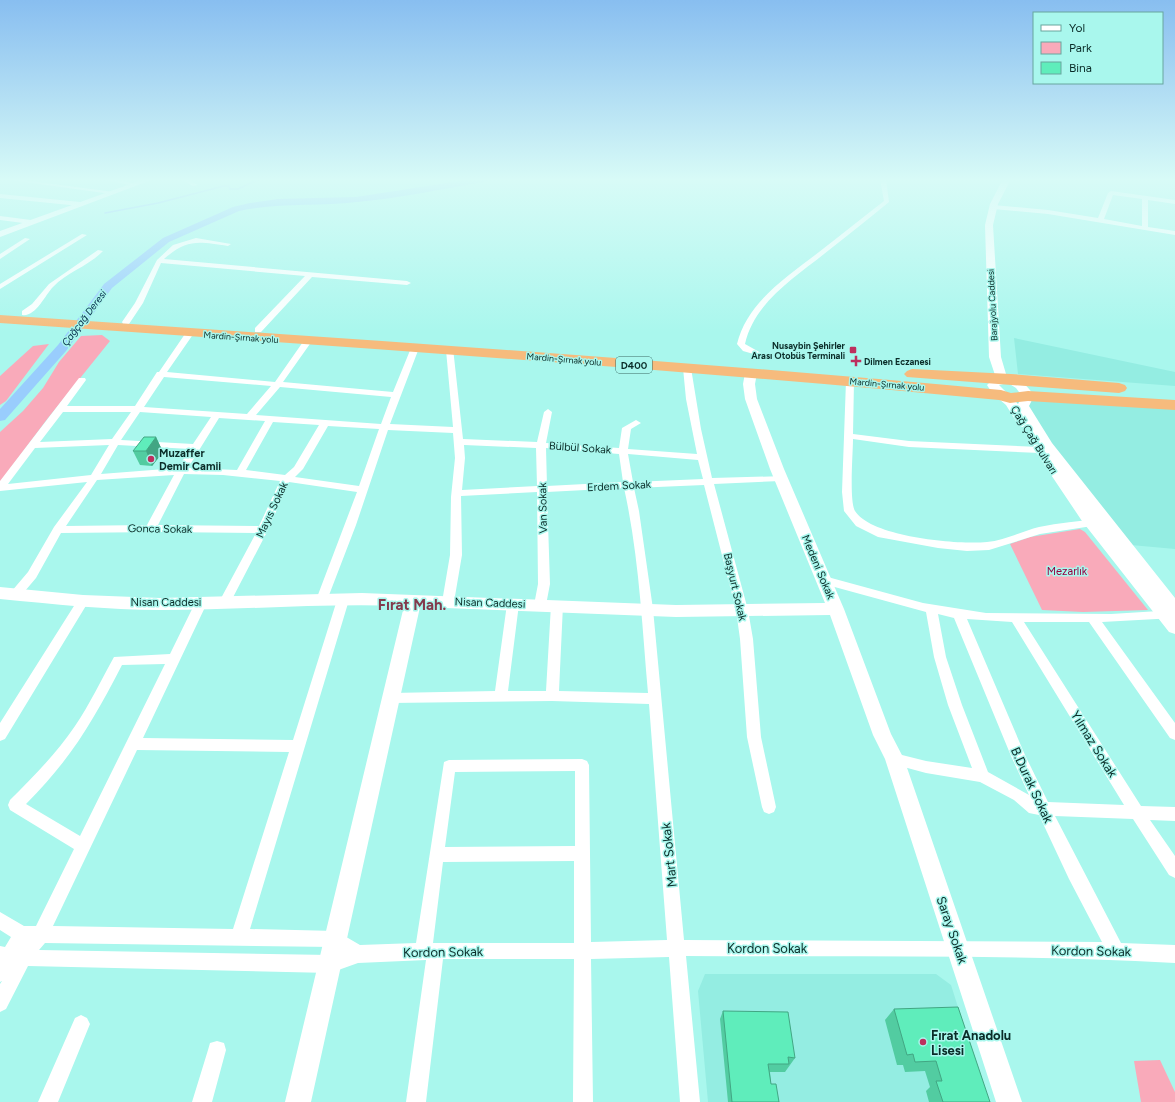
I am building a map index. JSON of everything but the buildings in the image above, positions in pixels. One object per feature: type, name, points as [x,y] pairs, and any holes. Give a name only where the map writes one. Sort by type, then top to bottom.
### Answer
[{"type":"highway","name":"Mardin-Şırnak yolu","points":[[0,311],[25,313],[55,320]]},
{"type":"highway","name":"Mardin-Şırnak yolu","points":[[0,319],[55,320],[190,333],[450,350],[751,373],[1001,395],[1010,398],[1028,396],[1175,405]]},
{"type":"highway","name":"Mardin-Şırnak yolu","points":[[96,323],[126,322],[258,330],[854,371],[1011,379],[1175,393]]},
{"type":"street","points":[[757,354],[746,349],[741,344],[742,335],[764,301],[776,289],[850,230]]},
{"type":"street","name":"Barajyolu Caddesi","points":[[989,230],[995,357],[1001,376],[1011,379]]},
{"type":"street","points":[[1160,230],[1175,233]]},
{"type":"street","points":[[0,287],[84,235]]},
{"type":"street","points":[[0,257],[27,239]]},
{"type":"street","points":[[126,322],[139,303],[159,261],[175,246],[189,241],[228,244]]},
{"type":"street","points":[[25,313],[35,306],[51,286],[100,251]]},
{"type":"street","points":[[159,261],[407,283]]},
{"type":"street","points":[[258,330],[311,274]]},
{"type":"street","points":[[7,594],[32,574],[58,530],[94,478],[115,442],[160,374],[190,333]]},
{"type":"street","points":[[249,417],[277,385],[308,341]]},
{"type":"street","points":[[322,600],[351,526],[384,427],[415,348]]},
{"type":"street","points":[[448,602],[456,555],[456,493],[460,458],[450,350]]},
{"type":"street","name":"Başyurt Sokak","points":[[687,368],[689,392],[702,457],[742,611],[749,656],[753,729],[769,807]]},
{"type":"street","name":"Medeni Sokak","points":[[751,373],[749,384],[751,399],[780,478],[836,608],[882,735],[894,759]]},
{"type":"street","points":[[160,374],[396,395]]},
{"type":"street","name":"Çağ Çağ Bulvarı","points":[[1098,522],[1023,406],[1028,396],[1023,387],[1011,379],[997,381],[993,385],[996,391],[1011,403],[1055,474],[1098,522],[1171,612],[1175,628]]},
{"type":"street","points":[[0,488],[82,380]]},
{"type":"street","points":[[850,381],[850,436],[847,492],[849,511],[860,524],[878,533],[938,544],[967,547],[989,546],[1039,532],[1098,522]]},
{"type":"street","points":[[61,409],[138,409],[384,427],[457,430]]},
{"type":"street","name":"Van Sokak","points":[[540,605],[544,584],[541,445],[548,412]]},
{"type":"street","points":[[150,528],[181,472],[216,414]]},
{"type":"street","points":[[240,473],[271,418]]},
{"type":"street","name":"Mayıs Sokak","points":[[225,602],[263,530],[285,480],[298,469],[325,422]]},
{"type":"street","name":"Mart Sokak","points":[[636,423],[627,428],[623,451],[628,485],[634,511],[647,609],[654,700],[678,948],[690,1102]]},
{"type":"street","points":[[850,436],[908,444],[1040,450]]},
{"type":"street","points":[[33,445],[115,442],[196,447]]},
{"type":"street","name":"Bülbül Sokak","points":[[458,442],[541,445],[702,457]]},
{"type":"street","points":[[0,488],[94,478],[181,472],[240,473],[362,490]]},
{"type":"street","name":"Erdem Sokak","points":[[456,493],[780,478]]},
{"type":"street","name":"Gonca Sokak","points":[[58,530],[150,528],[263,530]]},
{"type":"street","points":[[824,580],[931,609],[959,614],[1015,617],[1092,618],[1171,612]]},
{"type":"street","name":"Nisan Caddesi","points":[[7,594],[83,601],[160,604],[343,600],[513,604],[676,611],[742,611],[836,608]]},
{"type":"street","points":[[239,937],[343,600]]},
{"type":"street","points":[[0,735],[83,601]]},
{"type":"street","points":[[298,1102],[413,601]]},
{"type":"street","points":[[0,1003],[11,956],[40,935],[201,603]]},
{"type":"street","points":[[501,696],[513,604]]},
{"type":"street","points":[[552,696],[557,606]]},
{"type":"street","points":[[931,609],[940,657],[955,705],[982,776]]},
{"type":"street","name":"B.Durak Sokak","points":[[959,614],[1018,756],[1075,874],[1116,951]]},
{"type":"street","name":"Yılmaz Sokak","points":[[1015,617],[1137,813],[1175,870]]},
{"type":"street","points":[[1092,618],[1175,734]]},
{"type":"street","points":[[83,846],[15,805],[45,775],[69,744],[88,717],[118,660],[173,660]]},
{"type":"street","points":[[391,698],[552,696],[654,700]]},
{"type":"street","points":[[133,744],[297,746]]},
{"type":"street","points":[[894,759],[926,767],[982,776],[1019,795],[1034,808],[1175,814]]},
{"type":"street","name":"Saray Sokak","points":[[894,759],[1009,1102]]},
{"type":"street","points":[[416,1102],[436,855],[449,766],[582,765],[583,1102]]},
{"type":"street","points":[[436,855],[582,853]]},
{"type":"street","points":[[0,920],[22,934],[336,939],[358,954]]},
{"type":"street","points":[[0,973],[11,956],[22,934]]},
{"type":"street","name":"Kordon Sokak","points":[[330,964],[358,954],[429,951],[582,951],[678,948],[958,949],[1116,951],[1175,954]]},
{"type":"street","points":[[11,956],[330,964]]},
{"type":"street","points":[[48,1102],[81,1024]]},
{"type":"street","points":[[202,1102],[217,1050]]},
{"type":"shaded area","points":[[1014,338],[1175,372],[1175,386],[1018,374]]},
{"type":"shaded area","points":[[1015,394],[1175,404],[1175,549],[1120,544],[1018,409]]},
{"type":"shaded area","points":[[705,974],[936,974],[951,985],[988,1102],[708,1102],[698,991]]},
{"type":"green space","points":[[102,335],[110,341],[48,418],[0,482],[0,432],[23,411],[43,388],[59,362],[81,336]]},
{"type":"green space","points":[[49,344],[6,401],[0,405],[0,376],[33,346]]},
{"type":"green space","name":"Mezarlık","points":[[1080,529],[1085,532],[1148,610],[1083,612],[1042,610],[1010,544],[1030,537]]},
{"type":"green space","points":[[1160,1060],[1175,1092],[1175,1102],[1141,1102],[1134,1061]]},
{"type":"waterway","name":"Çağçağ Deresi","points":[[0,417],[62,348],[108,286],[166,240],[187,230]]},
{"type":"place","name":"Nusaybin Şehirler Arası Otobüs Terminali","points":[[853,350]]},
{"type":"place","name":"Dilmen Eczanesi","points":[[856,361]]},
{"type":"place","name":"Muzaffer Demir Camii","points":[[151,459]]},
{"type":"place","name":"Fırat Anadolu Lisesi","points":[[923,1042]]},
{"type":"district","name":"Fırat Mah.","points":[[412,605]]}]
